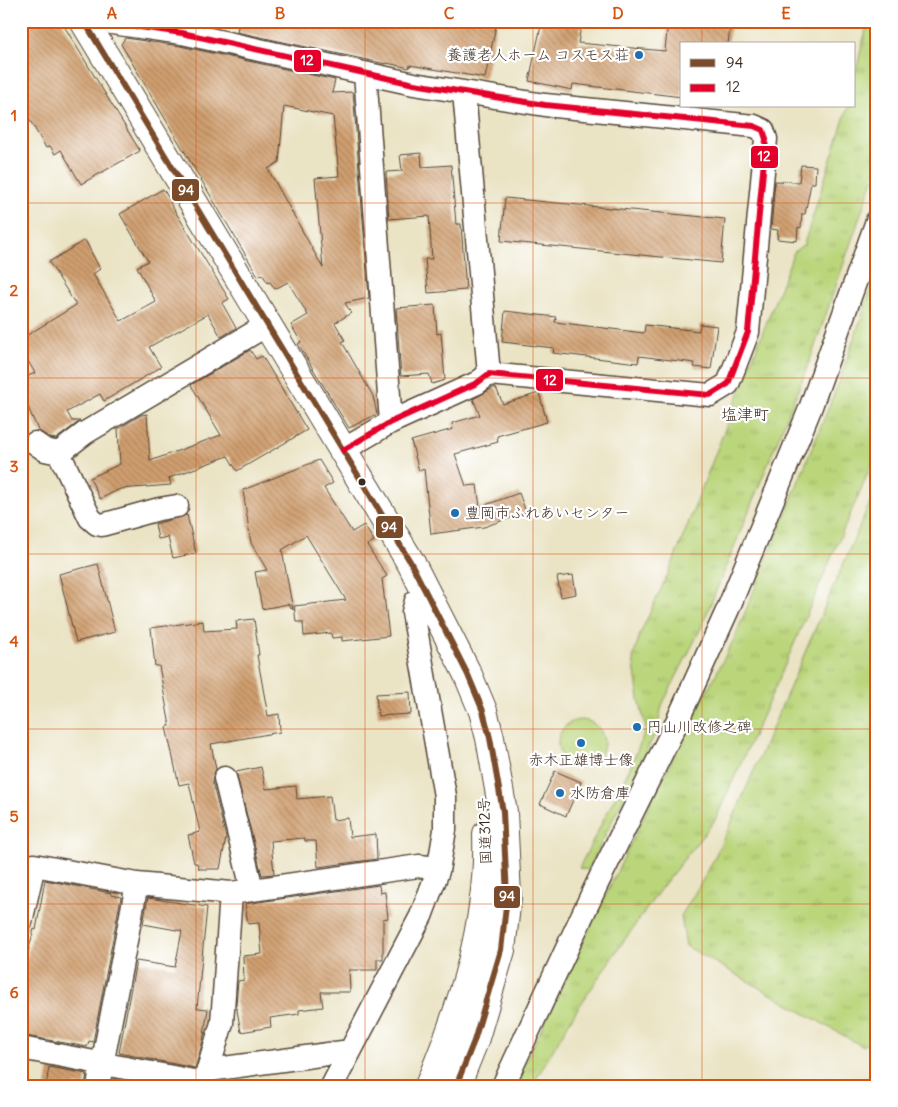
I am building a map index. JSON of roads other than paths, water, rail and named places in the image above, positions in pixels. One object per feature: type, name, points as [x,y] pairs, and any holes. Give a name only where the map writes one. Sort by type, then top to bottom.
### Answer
[{"type":"highway","name":"国道312号","points":[[85,23],[411,563],[468,675],[483,711],[490,738],[503,812],[507,897],[501,950],[474,1041],[456,1086]]},
{"type":"highway","name":"国道312号","points":[[429,1086],[452,1031],[478,940],[486,893],[488,854],[487,812],[480,765],[470,714],[446,632]]},
{"type":"street","points":[[85,23],[96,21],[182,33],[364,73],[545,105],[754,126],[763,130],[766,139],[748,332],[728,384],[710,395],[489,374],[477,383],[391,422],[343,450]]},
{"type":"street","points":[[364,73],[391,422]]},
{"type":"street","points":[[464,92],[489,374]]},
{"type":"street","points":[[503,1086],[728,609],[810,409],[877,221]]},
{"type":"street","points":[[35,443],[45,450],[60,453],[85,433],[267,325]]},
{"type":"street","points":[[60,453],[90,518],[97,524],[102,525],[159,509],[177,506]]},
{"type":"street","points":[[332,1086],[421,916],[438,870],[445,830],[444,796],[413,612],[416,601],[427,594]]},
{"type":"street","points":[[205,1080],[222,1023],[241,891],[225,778]]},
{"type":"street","points":[[21,922],[34,865],[137,884],[241,891],[353,877],[419,866],[438,870]]},
{"type":"street","points":[[100,1075],[137,884]]},
{"type":"street","points":[[21,1048],[100,1075],[205,1080],[350,1051]]},
{"type":"place","name":"養護老人ホーム コスモス荘","points":[[639,55]]},
{"type":"place","name":"豊岡市ふれあいセンター","points":[[455,513]]},
{"type":"place","name":"円山川改修之碑","points":[[637,727]]},
{"type":"place","name":"赤木正雄博士像","points":[[581,743]]},
{"type":"place","name":"水防倉庫","points":[[560,793]]},
{"type":"district","name":"塩津町","points":[[745,414]]}]
